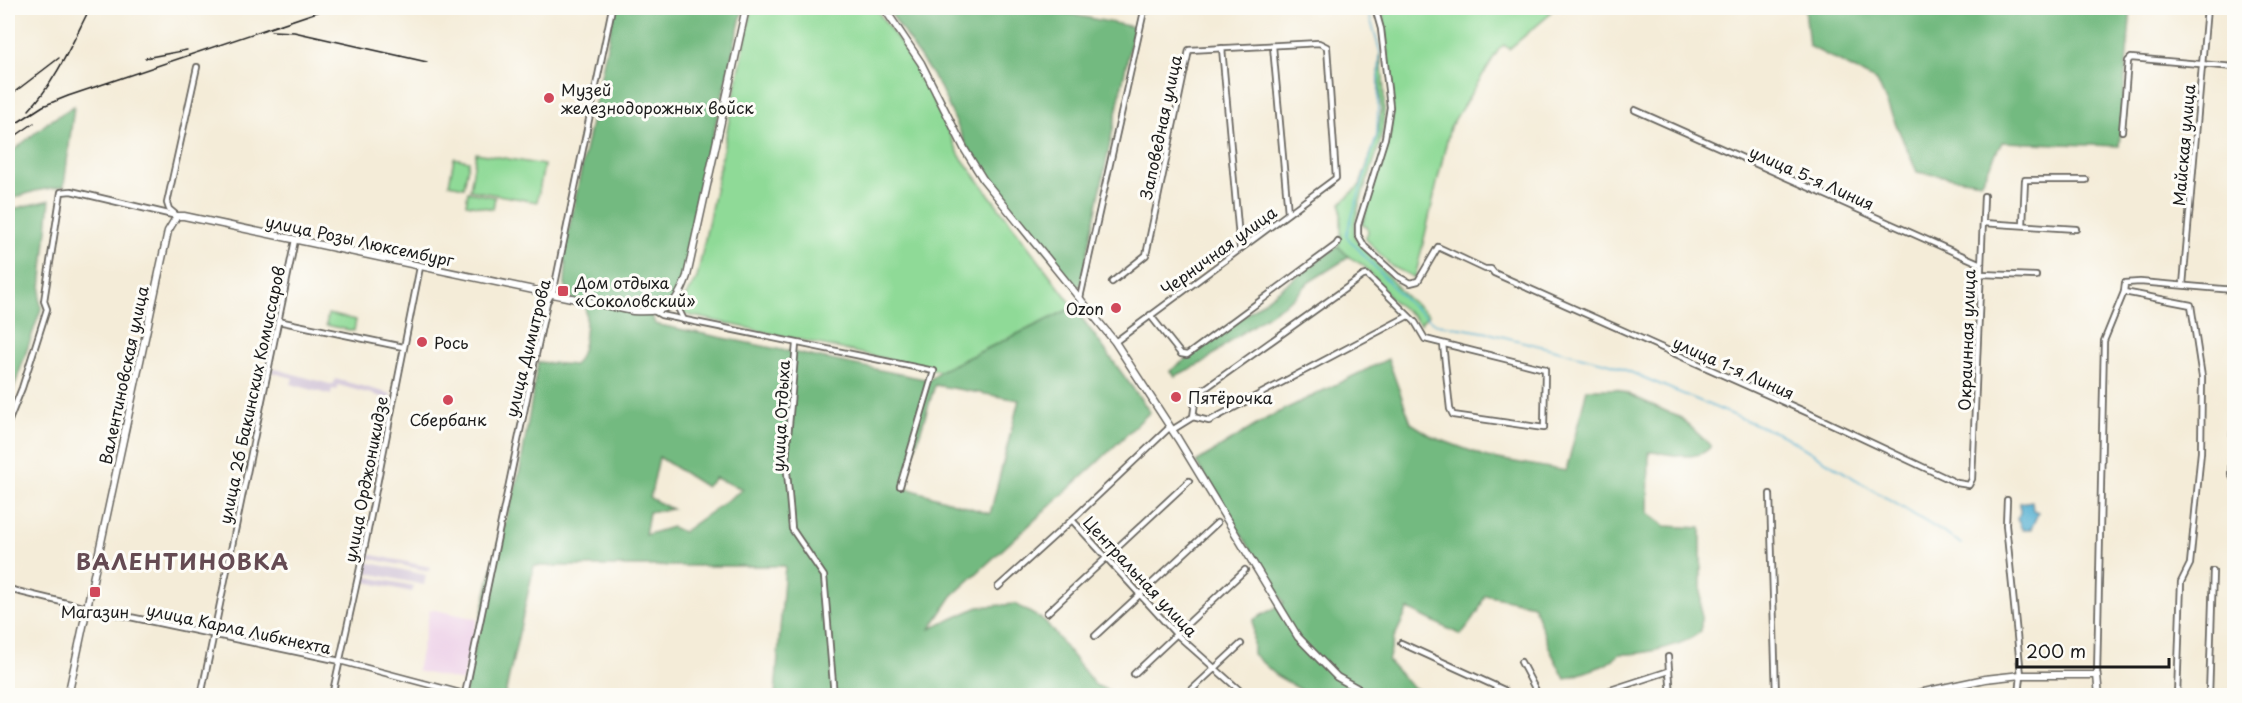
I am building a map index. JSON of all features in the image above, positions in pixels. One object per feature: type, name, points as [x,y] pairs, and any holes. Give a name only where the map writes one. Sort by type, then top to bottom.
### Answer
[{"type":"main road","points":[[654,311],[667,308],[675,302],[687,276],[746,8]]},
{"type":"main road","points":[[884,8],[921,63],[965,150],[983,179],[1115,342],[1171,428],[1298,637],[1337,677],[1371,696]]},
{"type":"main road","name":"улица Розы Люксембург","points":[[177,216],[552,295],[633,311],[654,311]]},
{"type":"main road","name":"Валентиновская улица","points":[[68,696],[168,231],[177,216]]},
{"type":"main road","points":[[1905,696],[1985,679],[2021,675],[2097,675],[2099,696]]},
{"type":"street","name":"улица Димитрова","points":[[465,694],[547,302],[552,295],[612,8]]},
{"type":"street","points":[[1080,298],[1144,11],[1162,8]]},
{"type":"street","name":"улица 1-я Линия","points":[[1374,8],[1382,29],[1390,107],[1385,138],[1358,225],[1358,235],[1365,248],[1396,276],[1410,283],[1418,281],[1438,247],[1806,412],[1957,483],[1969,484]]},
{"type":"street","name":"Майская улица","points":[[2182,285],[2207,8]]},
{"type":"street","name":"Заповедная улица","points":[[1112,282],[1146,255],[1189,50],[1319,44],[1327,47],[1336,178]]},
{"type":"street","points":[[1273,46],[1288,213]]},
{"type":"street","points":[[1222,48],[1240,249]]},
{"type":"street","points":[[2122,131],[2129,59],[2235,67]]},
{"type":"street","points":[[177,216],[169,209],[167,203],[197,67]]},
{"type":"street","name":"улица 5-я Линия","points":[[1635,110],[1981,264]]},
{"type":"street","name":"Черничная улица","points":[[1115,342],[1336,178]]},
{"type":"street","points":[[2023,225],[2025,180],[2086,180]]},
{"type":"street","name":"улица Розы Люксембург","points":[[8,423],[22,388],[47,309],[44,302],[61,192],[71,191],[177,216]]},
{"type":"street","name":"Окраинная улица","points":[[1969,484],[1972,479],[1984,196]]},
{"type":"street","points":[[1983,223],[2076,229]]},
{"type":"street","name":"улица 26 Бакинских Комиссаров","points":[[201,696],[295,240]]},
{"type":"street","points":[[1150,315],[1181,354],[1187,355],[1338,242]]},
{"type":"street","name":"улица Орджоникидзе","points":[[332,696],[420,267]]},
{"type":"street","points":[[1980,274],[2036,276]]},
{"type":"street","points":[[1193,417],[1196,395],[1367,275],[1415,322],[1425,339],[1545,369],[1544,428],[1453,415],[1450,409],[1443,345]]},
{"type":"street","points":[[2097,675],[2104,341],[2124,292],[2125,283],[2140,282],[2235,290]]},
{"type":"street","points":[[2124,292],[2191,305],[2202,377],[2198,495],[2190,564],[2181,582],[2177,696]]},
{"type":"street","points":[[675,302],[684,320]]},
{"type":"street","points":[[654,311],[684,320],[934,371],[900,486]]},
{"type":"street","points":[[998,586],[1171,428],[1193,417],[1209,421],[1408,316]]},
{"type":"street","points":[[278,321],[403,347]]},
{"type":"street","name":"улица Отдыха","points":[[796,344],[786,460],[792,529],[824,576],[834,696]]},
{"type":"street","points":[[2235,408],[2231,474],[2235,480]]},
{"type":"street","points":[[1047,613],[1189,481]]},
{"type":"street","points":[[1770,494],[1776,696]]},
{"type":"street","points":[[2007,500],[2006,525],[2021,675],[2019,696]]},
{"type":"street","name":"Центральная улица","points":[[1072,520],[1175,633],[1246,696]]},
{"type":"street","points":[[1095,636],[1217,523]]},
{"type":"street","points":[[1134,674],[1175,633],[1245,570]]},
{"type":"street","points":[[2209,696],[2213,571]]},
{"type":"street","name":"улица Карла Либкнехта","points":[[8,589],[87,608],[340,661],[472,696]]},
{"type":"street","points":[[1401,643],[1504,690]]},
{"type":"street","points":[[1185,696],[1241,644]]},
{"type":"street","points":[[1668,657],[1671,696]]},
{"type":"street","points":[[1521,662],[1539,696]]},
{"type":"street","points":[[1592,696],[1669,671]]},
{"type":"street","points":[[1960,684],[1962,696]]},
{"type":"shaded area","points":[[272,368],[333,385],[335,379],[391,394],[390,399],[338,385],[337,390],[332,389],[331,395],[291,384],[293,378],[271,372]]},
{"type":"shaded area","points":[[368,554],[430,567],[429,571],[367,558]]},
{"type":"shaded area","points":[[366,562],[426,575],[424,585],[364,572]]},
{"type":"shaded area","points":[[363,576],[414,586],[412,592],[361,581]]},
{"type":"shaded area","points":[[430,609],[477,619],[463,681],[417,671]]},
{"type":"green space","points":[[615,8],[743,8],[702,176],[684,275],[673,302],[651,313],[655,324],[929,380],[940,371],[1074,307],[1150,412],[952,596],[930,629],[978,607],[1015,604],[1045,621],[1095,685],[1119,695],[775,695],[785,566],[534,566],[505,695],[464,696],[490,576],[520,470],[538,362],[574,365],[583,345],[586,327],[585,304],[573,301],[565,284],[566,264],[563,257]],"holes":[[[935,385],[1019,400],[990,514],[903,487]],[[659,457],[706,487],[715,478],[743,489],[683,532],[672,527],[645,535],[649,512],[672,509],[650,498]]]},
{"type":"green space","points":[[752,8],[875,8],[915,63],[960,156],[1074,307],[940,371],[684,314],[679,306],[697,278]]},
{"type":"green space","points":[[887,8],[1039,8],[1134,27],[1081,284],[1076,289],[986,178],[967,147],[940,87]]},
{"type":"green space","points":[[1382,8],[1553,8],[1548,16],[1509,49],[1504,45],[1499,49],[1450,127],[1415,278],[1391,266],[1365,238],[1368,233],[1367,227],[1362,225],[1390,133],[1393,98]]},
{"type":"green space","points":[[1805,8],[2131,8],[2119,146],[2002,142],[1981,182],[1917,172],[1877,81],[1809,46]]},
{"type":"green space","points":[[1381,53],[1384,95],[1383,127],[1378,150],[1361,198],[1354,236],[1405,296],[1429,315],[1420,324],[1394,302],[1363,265],[1349,257],[1338,246],[1341,236],[1341,203],[1360,185],[1377,137],[1381,113],[1379,72]]},
{"type":"green space","points":[[74,106],[64,186],[35,191],[8,200],[8,155],[47,123]]},
{"type":"green space","points":[[476,153],[544,165],[537,202],[470,190]]},
{"type":"green space","points":[[454,158],[469,161],[464,187],[449,184]]},
{"type":"green space","points":[[468,192],[495,197],[493,209],[466,204]]},
{"type":"green space","points":[[50,200],[40,299],[41,309],[8,405],[8,210]]},
{"type":"green space","points":[[1338,246],[1349,257],[1309,282],[1296,296],[1204,362],[1175,376],[1170,371]]},
{"type":"green space","points":[[328,314],[356,320],[354,331],[326,325]]},
{"type":"green space","points":[[1388,359],[1411,423],[1433,437],[1487,457],[1566,471],[1587,389],[1617,389],[1681,418],[1711,446],[1699,455],[1691,456],[1649,452],[1648,513],[1665,526],[1701,528],[1701,631],[1674,645],[1640,653],[1620,654],[1605,665],[1565,679],[1551,652],[1533,605],[1485,595],[1478,612],[1461,635],[1408,609],[1394,638],[1388,661],[1410,685],[1426,695],[1310,695],[1277,676],[1253,654],[1253,620],[1284,603],[1196,462],[1271,416]]},
{"type":"water","points":[[2032,501],[2033,511],[2038,513],[2031,529],[2022,529],[2017,519],[2020,513],[2020,503]]},
{"type":"waterway","points":[[1367,8],[1380,51],[1377,135],[1346,236],[1408,303],[1436,324],[1489,333],[1611,364],[1786,437],[1962,544]]},
{"type":"railway","points":[[29,110],[55,74],[90,8]]},
{"type":"railway","points":[[9,128],[43,106],[68,96],[329,8]]},
{"type":"railway","points":[[271,31],[294,32],[427,62]]},
{"type":"railway","points":[[145,58],[187,50]]},
{"type":"railway","points":[[8,97],[59,58]]},
{"type":"railway","points":[[8,141],[34,123]]},
{"type":"place","name":"Музей железнодорожных войск","points":[[549,98]]},
{"type":"place","name":"Дом отдыха «Соколовский»","points":[[563,291]]},
{"type":"place","name":"Ozon","points":[[1116,308]]},
{"type":"place","name":"Рось","points":[[422,342]]},
{"type":"place","name":"Пятёрочка","points":[[1176,397]]},
{"type":"place","name":"Сбербанк","points":[[448,400]]},
{"type":"place","name":"Магазин","points":[[95,592]]},
{"type":"district","name":"ВАЛЕНТИНОВКА","points":[[183,560]]}]
